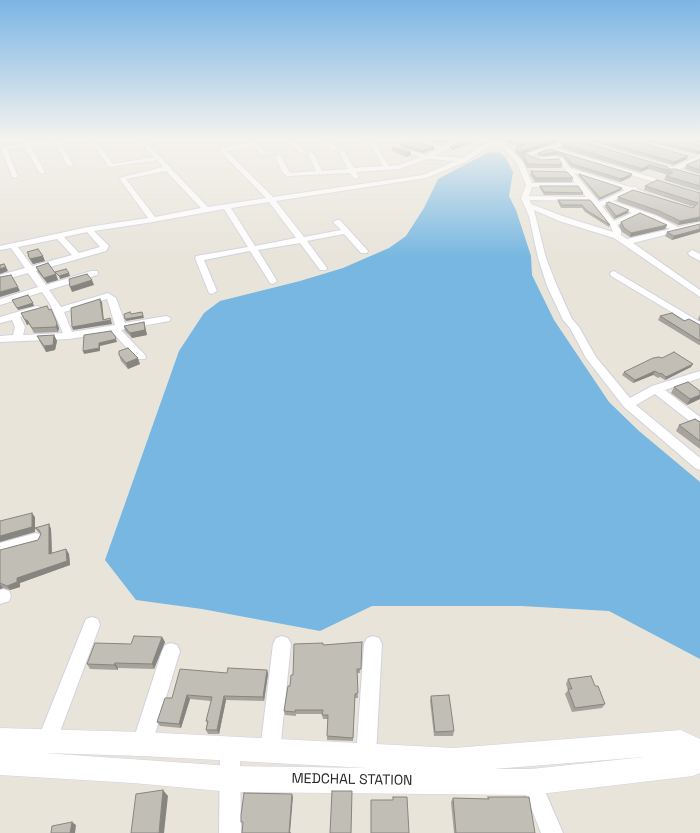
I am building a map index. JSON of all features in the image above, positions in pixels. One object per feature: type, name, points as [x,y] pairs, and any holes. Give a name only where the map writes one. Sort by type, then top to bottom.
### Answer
[{"type":"street","points":[[120,179],[153,220]]},
{"type":"street","points":[[179,179],[206,209]]},
{"type":"street","points":[[251,179],[270,198],[323,268]]},
{"type":"street","points":[[357,179],[361,187]]},
{"type":"street","points":[[0,248],[58,235],[153,220],[270,198],[418,179]]},
{"type":"street","points":[[529,179],[530,185],[527,201],[536,230],[542,258],[552,286],[568,320],[574,327],[591,358],[628,404],[700,465]]},
{"type":"street","points":[[574,179],[613,224],[617,230],[617,236]]},
{"type":"street","points":[[593,179],[654,196]]},
{"type":"street","points":[[597,206],[653,179],[700,194]]},
{"type":"street","points":[[530,185],[580,185]]},
{"type":"street","points":[[207,199],[215,208]]},
{"type":"street","points":[[527,201],[591,199]]},
{"type":"street","points":[[527,201],[562,219],[617,236],[700,294]]},
{"type":"street","points":[[608,201],[639,212],[678,230]]},
{"type":"street","points":[[226,206],[273,281]]},
{"type":"street","points":[[613,224],[639,212]]},
{"type":"street","points":[[337,222],[364,252]]},
{"type":"street","points":[[626,242],[700,224]]},
{"type":"street","points":[[0,278],[101,250],[104,245],[88,230]]},
{"type":"street","points":[[212,291],[199,258],[345,232]]},
{"type":"street","points":[[58,235],[78,257]]},
{"type":"street","points":[[13,245],[57,307],[69,336]]},
{"type":"street","points":[[692,253],[700,258]]},
{"type":"street","points":[[0,302],[94,273]]},
{"type":"street","points":[[614,274],[700,326]]},
{"type":"street","points":[[0,320],[108,296],[111,298],[118,328],[141,357]]},
{"type":"street","points":[[16,316],[20,326],[17,339]]},
{"type":"street","points":[[0,340],[69,336],[166,319]]},
{"type":"street","points":[[628,404],[656,389],[699,375]]},
{"type":"street","points":[[656,389],[700,423]]},
{"type":"street","points":[[0,549],[36,539]]},
{"type":"street","points":[[47,741],[92,625]]},
{"type":"street","points":[[270,751],[282,644]]},
{"type":"street","points":[[366,756],[373,644]]},
{"type":"street","points":[[142,744],[170,652]]},
{"type":"street","points":[[2,768],[11,740],[142,744],[454,760],[681,742],[700,752]]},
{"type":"street","points":[[230,748],[230,833]]},
{"type":"street","name":"MEDCHAL STATION","points":[[2,768],[133,770],[231,779],[531,782],[693,764],[700,757]]},
{"type":"street","points":[[531,782],[552,833]]},
{"type":"water","points":[[438,179],[512,179],[509,196],[516,210],[531,256],[532,275],[554,320],[609,402],[639,431],[700,482],[700,659],[609,611],[521,606],[372,606],[320,631],[202,609],[136,600],[105,560],[179,351],[204,313],[220,301],[300,281],[343,268],[389,248],[406,236],[424,208]]},
{"type":"building","points":[[583,179],[594,179],[622,188],[600,198]]},
{"type":"building","points":[[676,179],[700,179],[700,186]]},
{"type":"building","points":[[657,180],[700,193],[700,217],[680,221],[659,211],[618,197],[633,190],[693,208],[698,203],[645,186]]},
{"type":"building","points":[[540,186],[578,186],[583,193],[544,192]]},
{"type":"building","points":[[558,200],[590,200],[610,225],[586,210],[582,205],[562,205]]},
{"type":"building","points":[[609,202],[629,210],[616,216],[606,203]]},
{"type":"building","points":[[640,213],[667,225],[631,233],[624,228],[621,222]]},
{"type":"building","points":[[700,224],[700,229],[674,236],[667,232]]},
{"type":"building","points":[[38,249],[43,256],[30,259],[27,252]]},
{"type":"building","points":[[48,263],[56,274],[44,278],[36,267]]},
{"type":"building","points":[[4,264],[6,267],[0,269],[0,265]]},
{"type":"building","points":[[66,269],[69,273],[59,276],[55,272]]},
{"type":"building","points":[[87,274],[92,280],[70,287],[69,279]]},
{"type":"building","points":[[11,275],[18,287],[0,292],[0,277]]},
{"type":"building","points":[[28,295],[33,303],[17,308],[12,300]]},
{"type":"building","points":[[100,299],[103,320],[110,318],[111,320],[72,327],[71,308]]},
{"type":"building","points":[[47,306],[49,310],[51,309],[57,323],[56,327],[32,328],[21,313]]},
{"type":"building","points":[[130,312],[131,314],[142,312],[143,316],[125,319],[124,314]]},
{"type":"building","points":[[672,313],[684,321],[689,319],[700,325],[700,341],[660,316]]},
{"type":"building","points":[[144,322],[145,330],[130,333],[124,326]]},
{"type":"building","points":[[111,331],[116,339],[99,343],[99,348],[83,351],[84,335]]},
{"type":"building","points":[[54,335],[53,345],[44,346],[37,336]]},
{"type":"building","points":[[128,348],[138,358],[126,363],[119,355],[119,351]]},
{"type":"building","points":[[674,352],[693,364],[666,377],[655,371],[635,380],[624,372],[653,358],[662,358]]},
{"type":"building","points":[[688,382],[700,391],[700,395],[690,399],[674,387]]},
{"type":"building","points":[[695,419],[700,422],[700,441],[679,425]]},
{"type":"building","points":[[32,513],[32,527],[0,536],[0,521]]},
{"type":"building","points":[[49,524],[49,554],[66,549],[67,561],[17,578],[17,582],[7,586],[0,583],[0,550],[38,540],[41,534],[39,530],[35,528]]},
{"type":"building","points":[[134,636],[162,637],[152,664],[87,664],[95,643],[131,644]]},
{"type":"building","points":[[362,642],[361,669],[357,669],[358,693],[355,694],[353,738],[327,736],[328,715],[322,715],[323,710],[295,710],[295,712],[284,711],[288,686],[290,686],[291,675],[293,675],[294,644],[323,643],[323,645]]},
{"type":"building","points":[[228,668],[267,670],[263,697],[224,696],[217,730],[206,730],[208,721],[206,721],[212,697],[187,695],[179,724],[157,722],[165,698],[172,698],[180,669],[227,673]]},
{"type":"building","points":[[591,676],[595,686],[598,686],[605,704],[575,708],[568,689],[572,689],[568,679]]},
{"type":"building","points":[[449,695],[454,731],[435,732],[431,696]]},
{"type":"building","points":[[163,790],[159,833],[131,833],[136,794]]},
{"type":"building","points":[[332,791],[352,791],[351,833],[330,833]]},
{"type":"building","points":[[244,793],[292,794],[289,833],[242,833],[243,822],[241,822],[241,815]]},
{"type":"building","points":[[393,797],[407,797],[409,833],[371,833],[371,800],[393,800]]},
{"type":"building","points":[[488,797],[529,797],[535,833],[456,833],[453,798],[489,799]]},
{"type":"building","points":[[72,822],[70,833],[51,833],[52,826]]}]
